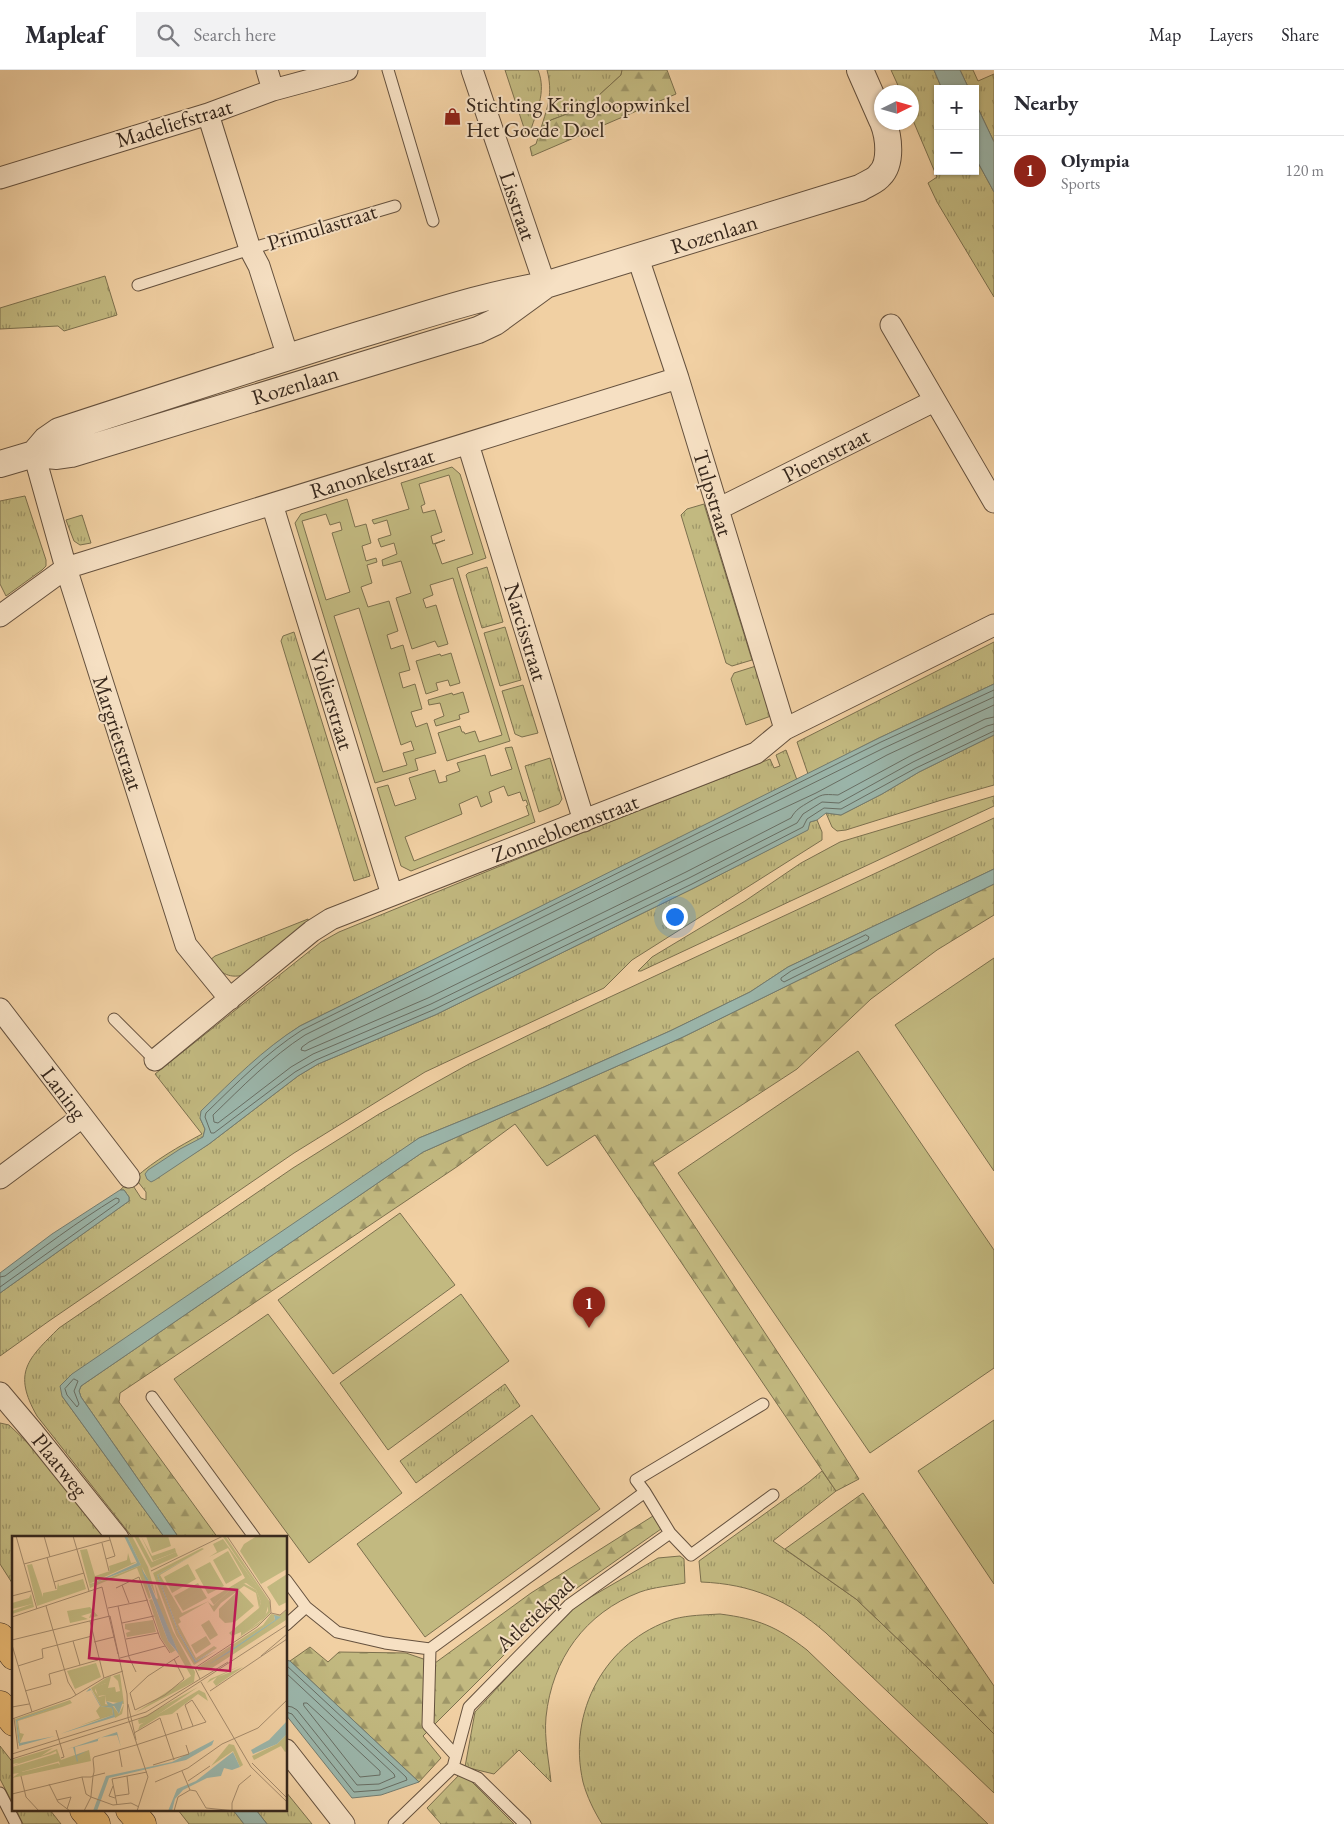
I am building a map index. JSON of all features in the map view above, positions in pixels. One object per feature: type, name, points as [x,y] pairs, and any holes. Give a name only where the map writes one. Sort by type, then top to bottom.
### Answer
[{"type":"main road","points":[[0,1636],[12,1653]]},
{"type":"main road","points":[[0,1705],[12,1720]]},
{"type":"main road","points":[[86,1812],[96,1824]]},
{"type":"main road","points":[[132,1812],[142,1824]]},
{"type":"street","points":[[267,70],[273,90]]},
{"type":"street","name":"Madeliefstraat","points":[[0,178],[208,114],[273,90],[347,70]]},
{"type":"street","name":"Lisstraat","points":[[472,70],[545,285]]},
{"type":"street","points":[[860,70],[874,102]]},
{"type":"street","name":"Primulastraat","points":[[208,114],[250,249],[259,266],[288,357]]},
{"type":"street","name":"Rozenlaan","points":[[34,454],[46,440],[59,431],[288,357],[469,302],[510,291],[545,285],[638,258],[860,188],[880,175],[889,154],[885,130]]},
{"type":"street","name":"Tulpstraat","points":[[638,258],[678,378],[786,729]]},
{"type":"street","name":"Rozenlaan","points":[[0,464],[34,454],[58,456],[71,454],[478,330],[495,322],[545,285]]},
{"type":"street","points":[[891,325],[994,502]]},
{"type":"street","name":"Ranonkelstraat","points":[[0,616],[66,568],[678,378]]},
{"type":"street","name":"Pioenstraat","points":[[718,509],[934,401]]},
{"type":"street","name":"Narcisstraat","points":[[468,444],[584,821]]},
{"type":"street","name":"Margrietstraat","points":[[34,454],[66,568],[186,945],[230,1000]]},
{"type":"street","name":"Violierstraat","points":[[272,504],[392,895]]},
{"type":"street","name":"Zonnebloemstraat","points":[[155,1060],[318,927],[331,919],[756,753],[786,729],[994,625]]},
{"type":"street","name":"Laning","points":[[0,1009],[129,1177]]},
{"type":"street","points":[[0,1178],[82,1117]]},
{"type":"street","name":"Plaatweg","points":[[0,1393],[116,1536]]},
{"type":"street","points":[[288,1753],[344,1824]]},
{"type":"lane","points":[[388,70],[433,222]]},
{"type":"lane","name":"Primulastraat","points":[[138,285],[250,249],[395,206]]},
{"type":"lane","points":[[114,1019],[155,1060]]},
{"type":"lane","points":[[152,1397],[254,1536]]},
{"type":"lane","points":[[763,1404],[636,1480],[670,1533],[691,1554],[773,1494]]},
{"type":"lane","points":[[288,1583],[306,1607],[337,1632],[385,1643],[430,1649],[645,1492]]},
{"type":"lane","name":"Atletiekpad","points":[[454,1762],[469,1707],[569,1605],[670,1533]]},
{"type":"lane","points":[[288,1623],[306,1607]]},
{"type":"lane","points":[[430,1649],[428,1725],[454,1762],[478,1778],[525,1824]]},
{"type":"lane","points":[[394,1824],[454,1762]]},
{"type":"lane","points":[[0,1792],[16,1824]]},
{"type":"green space","points":[[505,70],[538,70],[541,94],[527,137]]},
{"type":"green space","points":[[547,70],[622,70],[621,75],[586,107],[551,120],[541,128],[550,93]]},
{"type":"green space","points":[[622,70],[667,70],[676,94],[532,156],[530,147],[536,144],[541,128],[551,120],[586,107],[621,75]]},
{"type":"green space","points":[[891,70],[934,70],[940,85],[934,85],[934,170],[917,130],[919,130],[919,85],[898,85]]},
{"type":"green space","points":[[960,70],[973,70],[978,81],[994,74],[994,142],[979,110],[979,85],[967,85]]},
{"type":"green space","points":[[979,164],[994,192],[994,297],[937,202],[928,183],[937,177],[936,175],[979,175]]},
{"type":"green space","points":[[105,276],[117,315],[64,331],[58,326],[0,329],[0,308]]},
{"type":"green space","points":[[452,467],[460,474],[486,558],[457,568],[510,741],[447,761],[438,733],[460,726],[465,734],[475,731],[479,742],[502,735],[453,578],[430,585],[433,595],[423,599],[426,608],[436,605],[448,644],[438,647],[435,641],[412,649],[396,598],[411,593],[401,561],[383,566],[382,560],[397,554],[394,543],[381,547],[378,539],[391,535],[387,520],[374,524],[372,520],[409,509],[401,483]],"holes":[[[449,475],[473,554],[442,564],[435,544],[445,540],[433,544],[431,536],[442,532],[435,510],[423,513],[421,506],[425,504],[419,484]]]},
{"type":"green space","points":[[25,496],[46,560],[46,566],[6,596],[0,584],[0,501]]},
{"type":"green space","points":[[347,499],[355,527],[366,524],[371,543],[362,546],[366,561],[376,558],[377,562],[367,565],[372,583],[361,587],[368,607],[389,601],[398,631],[387,635],[391,649],[403,645],[410,670],[399,673],[403,688],[415,684],[422,709],[411,712],[416,727],[427,723],[436,753],[415,759],[418,770],[375,783],[295,523],[301,514]],"holes":[[[326,514],[330,525],[340,522],[342,530],[332,533],[350,592],[326,600],[302,521]],[[359,608],[401,745],[411,741],[414,750],[403,753],[407,765],[383,772],[334,616]]]},
{"type":"green space","points":[[704,504],[752,660],[732,666],[726,663],[681,515],[687,509]]},
{"type":"green space","points":[[82,515],[91,543],[80,545],[74,541],[66,520]]},
{"type":"green space","points":[[487,567],[503,622],[482,628],[466,575]]},
{"type":"green space","points":[[505,627],[521,680],[500,686],[484,633]]},
{"type":"green space","points":[[294,632],[370,876],[354,881],[281,641],[283,636]]},
{"type":"green space","points":[[994,642],[994,684],[808,774],[797,742]]},
{"type":"green space","points":[[451,653],[460,683],[450,686],[448,680],[436,683],[438,690],[426,694],[416,661]]},
{"type":"green space","points":[[756,666],[771,716],[746,725],[731,679],[734,673]]},
{"type":"green space","points":[[523,685],[538,733],[522,737],[515,734],[502,691]]},
{"type":"green space","points":[[463,692],[469,712],[459,715],[460,719],[436,726],[434,720],[444,716],[440,703],[429,705],[428,700]]},
{"type":"green space","points":[[994,735],[994,785],[846,830],[837,831],[832,827],[826,813],[841,815],[919,772]]},
{"type":"green space","points":[[512,747],[535,822],[411,871],[401,866],[377,788],[388,785],[395,806],[416,799],[409,778],[435,770],[439,783],[447,781],[446,776],[460,771],[457,763],[485,755],[491,776],[512,769],[505,748]],"holes":[[[504,786],[508,796],[520,792],[523,801],[526,800],[528,805],[526,806],[529,815],[414,861],[405,837],[462,814],[459,804],[477,796],[481,807],[492,802],[489,792]]]},
{"type":"green space","points":[[786,750],[797,780],[300,1026],[259,1057],[235,1081],[200,1118],[205,1129],[203,1137],[151,1181],[209,1144],[298,1076],[318,1064],[435,1015],[694,888],[807,830],[810,822],[817,820],[822,832],[822,840],[632,960],[604,988],[425,1072],[294,1153],[0,1356],[0,1293],[129,1201],[129,1197],[124,1190],[120,1190],[130,1181],[141,1198],[146,1200],[146,1192],[135,1178],[159,1160],[202,1134],[155,1074],[321,942],[339,932],[559,842],[770,759],[774,768],[780,766],[776,755]]},
{"type":"green space","points":[[550,758],[562,799],[559,804],[539,812],[525,766]]},
{"type":"green space","points":[[994,796],[994,806],[638,971],[652,957],[745,901],[801,863],[840,842]]},
{"type":"green space","points":[[994,818],[994,869],[788,967],[750,992],[670,1031],[544,1087],[419,1138],[62,1396],[164,1536],[131,1536],[37,1416],[29,1401],[25,1377],[27,1367],[39,1349],[59,1328],[293,1168],[379,1114],[469,1064]]},
{"type":"green space","points":[[994,884],[994,915],[937,950],[871,999],[797,1069],[653,1163],[859,1479],[836,1491],[595,1135],[547,1166],[515,1124],[458,1166],[120,1393],[119,1402],[217,1536],[178,1536],[81,1397],[79,1391],[81,1386],[423,1152],[683,1037]]},
{"type":"green space","points":[[308,919],[309,922],[244,975],[233,976],[224,974],[210,960],[215,956]]},
{"type":"green space","points":[[994,958],[994,1171],[895,1025]]},
{"type":"green space","points":[[858,1051],[994,1250],[994,1368],[870,1453],[678,1173]]},
{"type":"green space","points":[[400,1213],[455,1285],[333,1374],[278,1300]]},
{"type":"green space","points":[[461,1294],[509,1361],[388,1450],[340,1383]]},
{"type":"green space","points":[[268,1314],[402,1493],[309,1563],[174,1379]]},
{"type":"green space","points":[[505,1384],[520,1406],[416,1483],[400,1461]]},
{"type":"green space","points":[[532,1415],[600,1509],[425,1637],[357,1544]]},
{"type":"green space","points":[[994,1420],[994,1584],[918,1471]]},
{"type":"green space","points":[[0,1423],[9,1425],[34,1449],[105,1536],[12,1536],[12,1583],[0,1564]]},
{"type":"green space","points":[[822,1471],[836,1491],[773,1541],[856,1599],[994,1734],[994,1793],[812,1621],[783,1603],[753,1590],[719,1583],[701,1582],[699,1561]]},
{"type":"green space","points":[[863,1493],[994,1686],[994,1734],[856,1599],[785,1549]]},
{"type":"green space","points":[[653,1516],[661,1529],[557,1602],[423,1736],[441,1758],[419,1782],[290,1661],[310,1647],[328,1662],[339,1652],[406,1653],[435,1663],[531,1593]]},
{"type":"green space","points":[[680,1556],[684,1559],[685,1583],[645,1590],[620,1601],[588,1625],[564,1657],[555,1676],[546,1717],[546,1742],[551,1782],[519,1750],[494,1774],[465,1767],[475,1712],[570,1609],[658,1558]]},
{"type":"green space","points":[[720,1614],[745,1618],[776,1629],[807,1650],[988,1824],[602,1824],[585,1788],[579,1756],[581,1730],[587,1705],[597,1682],[611,1662],[628,1644],[650,1629],[674,1619]]},
{"type":"green space","points":[[0,1746],[12,1761],[12,1802],[0,1779]]},
{"type":"green space","points":[[462,1772],[514,1824],[441,1824],[427,1808]]},
{"type":"green space","points":[[288,1794],[312,1824],[267,1824],[258,1812],[288,1812]]},
{"type":"green space","points":[[17,1812],[52,1812],[61,1824],[23,1824]]},
{"type":"green space","points":[[180,1812],[235,1812],[244,1824],[189,1824]]},
{"type":"water","points":[[934,70],[960,70],[967,85],[940,85]]},
{"type":"water","points":[[979,110],[994,142],[994,192],[979,164]]},
{"type":"water","points":[[994,684],[994,735],[919,772],[841,815],[826,813],[817,820],[810,822],[808,830],[435,1015],[318,1064],[298,1076],[209,1144],[155,1180],[151,1182],[147,1179],[145,1174],[148,1170],[180,1149],[203,1137],[205,1129],[200,1118],[201,1111],[261,1055],[300,1026],[879,738]]},
{"type":"water","points":[[994,869],[994,884],[683,1037],[423,1152],[81,1386],[79,1391],[81,1397],[178,1536],[164,1536],[62,1396],[60,1386],[72,1374],[419,1138],[544,1087],[670,1031],[750,992],[788,967]]},
{"type":"water","points":[[120,1190],[124,1190],[129,1197],[129,1201],[0,1293],[0,1273],[52,1234]]},
{"type":"water","points":[[288,1660],[419,1782],[381,1795],[352,1798],[288,1718]]},
{"type":"water","points":[[235,1812],[258,1812],[267,1824],[244,1824]]},
{"type":"place","name":"Stichting Kringloopwinkel Het Goede Doel","points":[[452,117]]},
{"type":"place","name":"Olympia","points":[[589,1328]]}]
